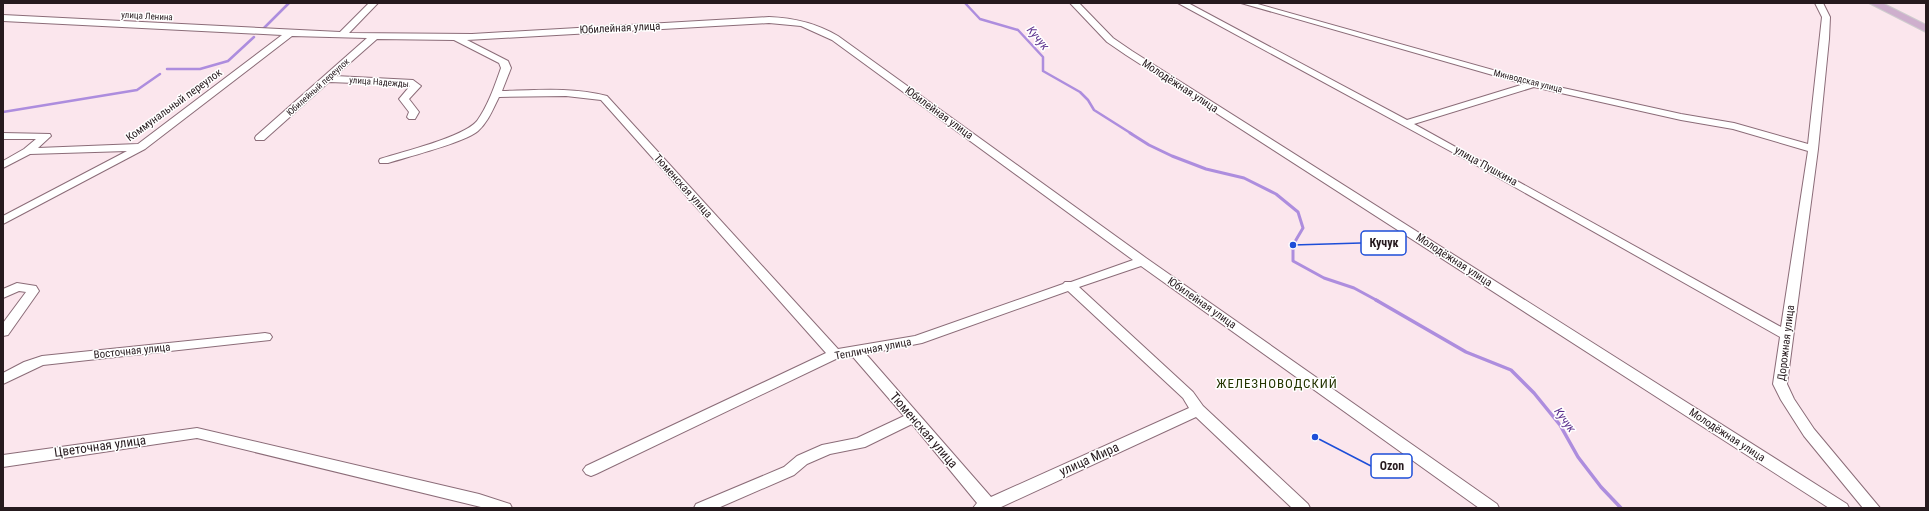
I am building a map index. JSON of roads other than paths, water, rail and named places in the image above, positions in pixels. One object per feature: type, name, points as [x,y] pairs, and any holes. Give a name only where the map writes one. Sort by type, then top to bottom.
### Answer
[{"type":"main road","points":[[1874,3],[1926,29]]},
{"type":"main road","points":[[1888,3],[1926,22]]},
{"type":"street","points":[[342,35],[374,3]]},
{"type":"street","name":"Молодёжная улица","points":[[1074,3],[1110,40],[1129,53],[1841,508]]},
{"type":"street","name":"улица Пушкина","points":[[1182,3],[1406,123],[1786,335]]},
{"type":"street","name":"Минводская улица","points":[[1245,3],[1534,84],[1681,117],[1734,126],[1812,149]]},
{"type":"street","name":"Дорожная улица","points":[[1819,3],[1826,16],[1825,39],[1812,149],[1780,384],[1786,398],[1804,426],[1872,508]]},
{"type":"street","name":"улица Ленина","points":[[3,18],[290,33]]},
{"type":"street","name":"Юбилейная улица","points":[[290,33],[454,37],[769,20],[787,20],[812,25],[835,38],[1142,260],[1491,508]]},
{"type":"street","name":"Коммунальный переулок","points":[[3,221],[141,147],[290,33]]},
{"type":"street","name":"Юбилейный переулок","points":[[260,138],[375,36]]},
{"type":"street","points":[[384,161],[460,136],[473,130],[481,122],[496,94],[506,68],[503,61],[454,37]]},
{"type":"street","name":"улица Надежды","points":[[328,79],[410,82],[416,86],[404,99],[414,112],[412,117]]},
{"type":"street","points":[[1406,123],[1534,84]]},
{"type":"street","name":"Тюменская улица","points":[[496,94],[593,94],[604,98],[835,354]]},
{"type":"street","points":[[3,136],[46,136],[28,151],[3,165]]},
{"type":"street","points":[[28,151],[141,147]]},
{"type":"street","name":"Тепличная улица","points":[[591,470],[835,354],[856,352],[917,340],[1142,260]]},
{"type":"street","points":[[1070,285],[1188,395],[1198,410],[1302,508]]},
{"type":"street","points":[[3,332],[33,291],[21,286],[8,291]]},
{"type":"street","name":"Восточная улица","points":[[3,379],[29,365],[42,361],[265,336]]},
{"type":"street","name":"Тюменская улица","points":[[856,352],[914,417],[987,507]]},
{"type":"street","name":"улица Мира","points":[[987,507],[1198,410]]},
{"type":"street","points":[[702,508],[789,471],[802,460],[815,454],[827,449],[860,443],[914,417]]},
{"type":"street","name":"Цветочная улица","points":[[3,461],[197,433],[471,498],[504,508]]},
{"type":"waterway","points":[[263,29],[289,3]]},
{"type":"waterway","name":"Кучук","points":[[965,3],[980,19],[1018,30],[1043,57],[1043,71],[1080,92],[1088,100],[1094,110],[1132,134]]},
{"type":"waterway","points":[[167,69],[200,69],[228,61],[254,37]]},
{"type":"waterway","points":[[3,112],[137,90],[160,74]]},
{"type":"waterway","name":"Кучук","points":[[1130,133],[1149,145],[1172,156],[1206,169],[1244,178],[1276,194],[1298,212],[1303,228],[1293,245],[1293,261],[1324,278],[1354,288],[1378,301]]},
{"type":"waterway","name":"Кучук","points":[[1376,300],[1466,352],[1511,370],[1534,393],[1560,425],[1578,457],[1601,487],[1621,508]]},
{"type":"place","name":"Кучук","points":[[1293,245]]},
{"type":"place","name":"Ozon","points":[[1315,437]]},
{"type":"district","name":"ЖЕЛЕЗНОВОДСКИЙ","points":[[1277,383]]}]
